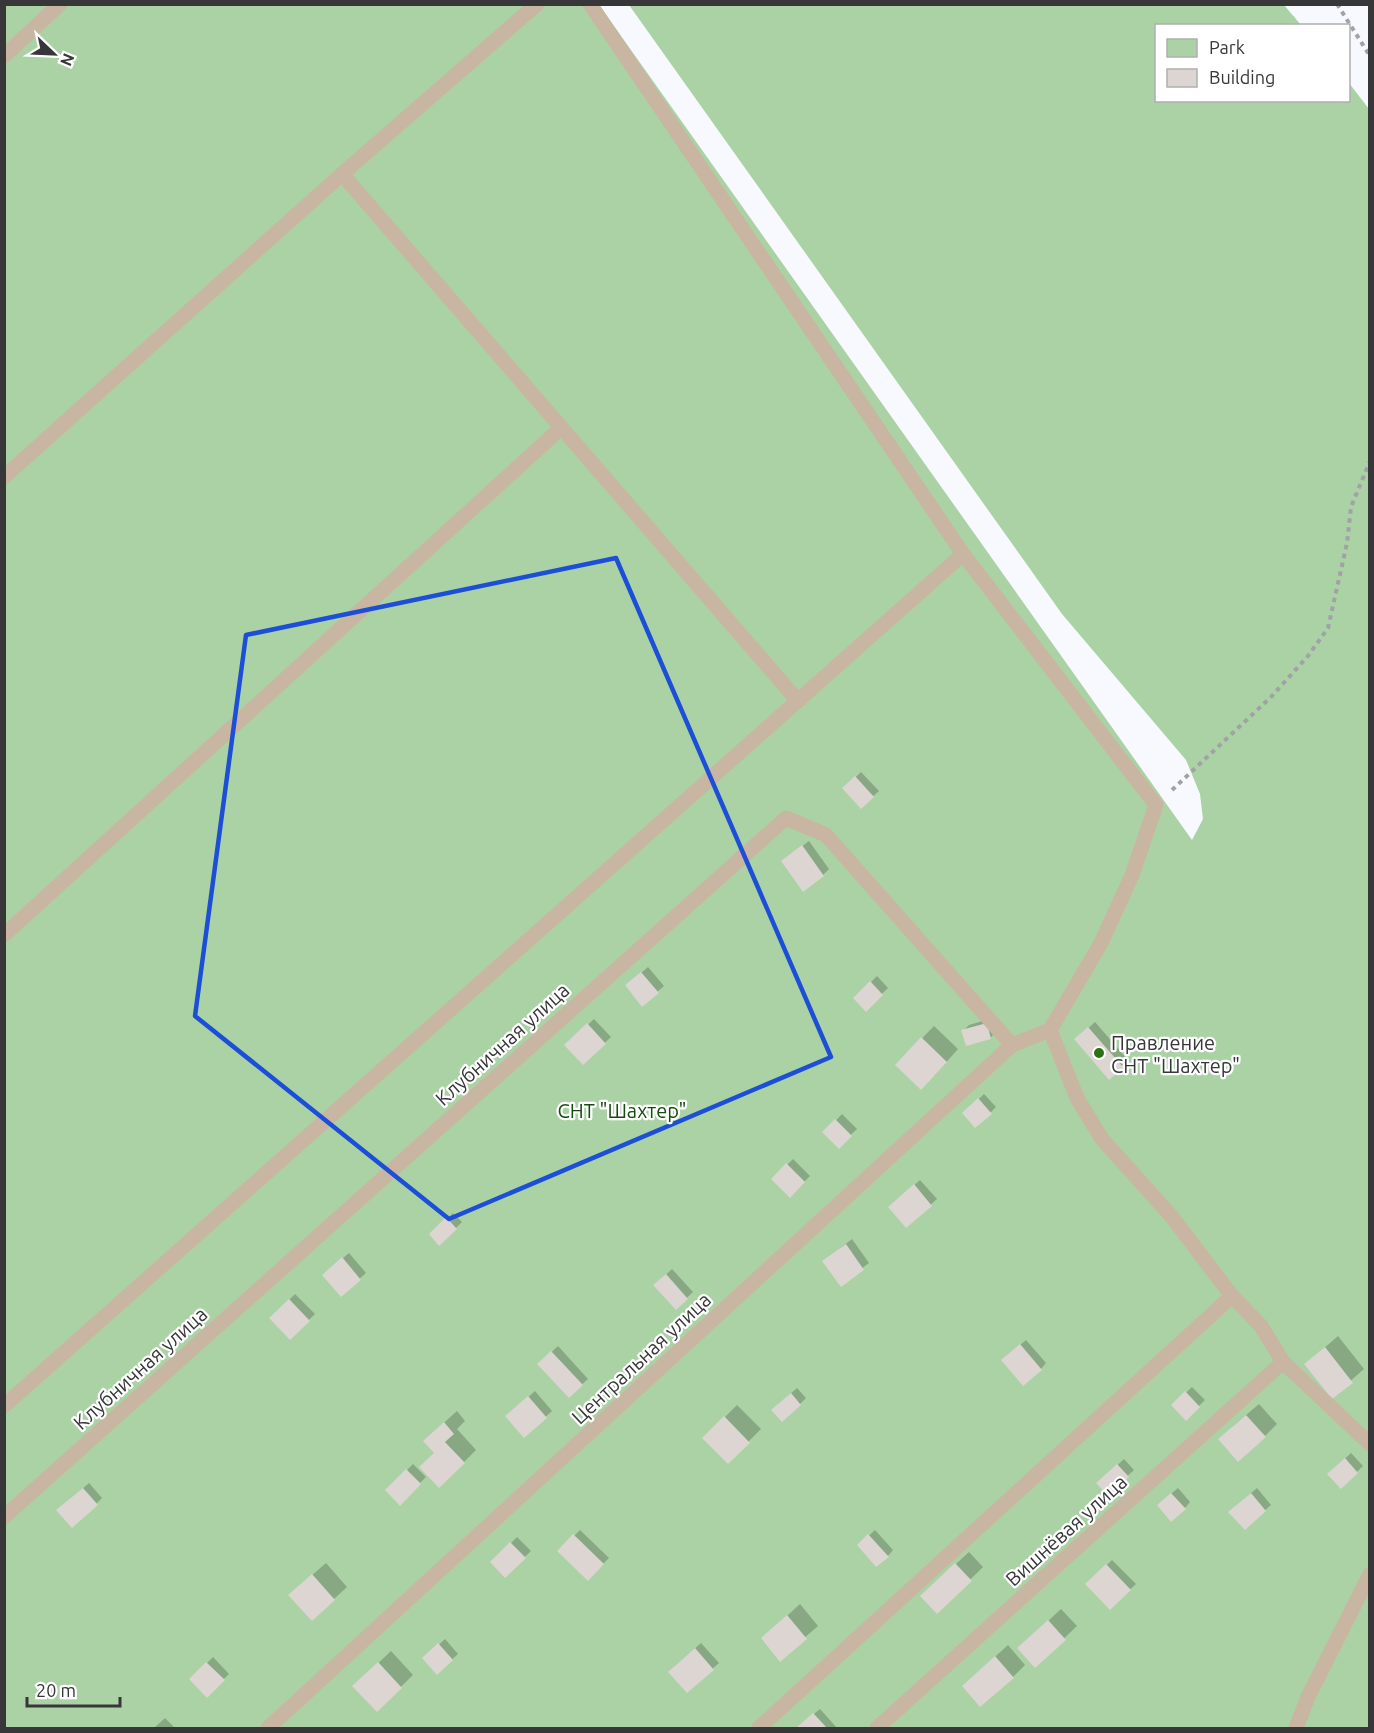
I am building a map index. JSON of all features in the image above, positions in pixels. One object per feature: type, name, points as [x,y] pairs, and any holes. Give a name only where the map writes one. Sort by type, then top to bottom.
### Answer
[{"type":"lane","points":[[4,56],[60,4]]},
{"type":"lane","points":[[4,477],[342,174],[537,4]]},
{"type":"lane","points":[[590,4],[963,554],[1156,805],[1132,875],[1101,943],[1050,1030],[1077,1098],[1102,1140],[1172,1217],[1232,1296],[1261,1326],[1283,1362],[1370,1444]]},
{"type":"lane","points":[[342,174],[798,701]]},
{"type":"lane","points":[[4,935],[561,428]]},
{"type":"lane","points":[[4,1406],[963,554]]},
{"type":"lane","name":"Клубничная улица","points":[[4,1517],[786,818],[826,835],[1012,1045]]},
{"type":"lane","name":"Центральная улица","points":[[268,1728],[1012,1045],[1050,1030]]},
{"type":"lane","points":[[759,1728],[1232,1296]]},
{"type":"lane","name":"Вишнёвая улица","points":[[877,1728],[1283,1362]]},
{"type":"lane","points":[[1296,1728],[1308,1697],[1370,1574]]},
{"type":"path","points":[[1338,4],[1370,56]]},
{"type":"path","points":[[1156,805],[1271,697],[1308,656],[1328,628],[1347,543],[1351,507],[1370,461]]},
{"type":"highlighted area","points":[[616,558],[831,1057],[449,1219],[195,1016],[246,635]]},
{"type":"green space","name":"СНТ \"Шахтер\"","points":[[5,5],[599,5],[1192,840],[1203,819],[1200,794],[1186,760],[1062,614],[629,5],[1284,5],[1300,24],[1155,24],[1155,102],[1350,102],[1350,84],[1369,109],[1369,1728],[5,1728]]},
{"type":"building","points":[[855,776],[874,797],[861,809],[842,788]]},
{"type":"building","points":[[802,845],[824,876],[803,892],[781,861]]},
{"type":"building","points":[[641,972],[659,993],[642,1007],[625,985]]},
{"type":"building","points":[[870,981],[883,995],[866,1012],[853,998]]},
{"type":"building","points":[[587,1023],[606,1044],[583,1065],[564,1045]]},
{"type":"building","points":[[987,1023],[991,1039],[966,1046],[961,1030]]},
{"type":"building","name":"Правление СНТ \"Шахтер\"","points":[[1088,1027],[1123,1067],[1109,1080],[1074,1039]]},
{"type":"building","points":[[921,1037],[947,1062],[921,1090],[895,1065]]},
{"type":"building","points":[[978,1098],[992,1114],[975,1128],[962,1113]]},
{"type":"building","points":[[835,1119],[852,1136],[839,1149],[822,1132]]},
{"type":"building","points":[[786,1163],[805,1182],[790,1198],[771,1179]]},
{"type":"building","points":[[914,1184],[932,1206],[906,1228],[888,1207]]},
{"type":"building","points":[[446,1217],[457,1229],[439,1246],[429,1234]]},
{"type":"building","points":[[846,1244],[864,1270],[841,1287],[822,1261]]},
{"type":"building","points":[[342,1257],[361,1280],[341,1297],[322,1275]]},
{"type":"building","points":[[666,1274],[688,1299],[676,1310],[653,1285]]},
{"type":"building","points":[[289,1299],[310,1321],[290,1340],[269,1318]]},
{"type":"building","points":[[1020,1344],[1042,1370],[1023,1386],[1001,1360]]},
{"type":"building","points":[[1325,1347],[1353,1383],[1332,1399],[1304,1364]]},
{"type":"building","points":[[551,1351],[583,1385],[569,1398],[537,1364]]},
{"type":"building","points":[[1185,1391],[1200,1407],[1186,1421],[1171,1405]]},
{"type":"building","points":[[791,1393],[801,1405],[782,1422],[771,1410]]},
{"type":"building","points":[[528,1396],[547,1418],[524,1438],[505,1416]]},
{"type":"building","points":[[1246,1415],[1266,1437],[1238,1462],[1218,1439]]},
{"type":"building","points":[[724,1416],[750,1443],[728,1464],[702,1438]]},
{"type":"building","points":[[444,1422],[454,1434],[445,1442],[465,1463],[439,1488],[419,1467],[434,1453],[423,1441]]},
{"type":"building","points":[[1345,1458],[1358,1473],[1341,1489],[1327,1474]]},
{"type":"building","points":[[1117,1464],[1129,1477],[1108,1496],[1096,1483]]},
{"type":"building","points":[[406,1469],[421,1484],[400,1506],[385,1490]]},
{"type":"building","points":[[83,1488],[98,1505],[72,1528],[56,1510]]},
{"type":"building","points":[[1171,1493],[1186,1509],[1171,1522],[1157,1505]]},
{"type":"building","points":[[1251,1493],[1266,1511],[1245,1530],[1228,1512]]},
{"type":"building","points":[[573,1534],[604,1564],[588,1581],[557,1551]]},
{"type":"building","points":[[868,1534],[889,1557],[876,1567],[857,1545]]},
{"type":"building","points":[[510,1542],[526,1558],[505,1578],[490,1562]]},
{"type":"building","points":[[955,1563],[972,1581],[937,1614],[920,1596]]},
{"type":"building","points":[[1106,1564],[1131,1590],[1110,1610],[1085,1584]]},
{"type":"building","points":[[312,1574],[335,1600],[312,1621],[288,1595]]},
{"type":"building","points":[[787,1615],[807,1639],[780,1662],[761,1638]]},
{"type":"building","points":[[1048,1620],[1066,1640],[1035,1668],[1017,1648]]},
{"type":"building","points":[[438,1643],[453,1660],[437,1675],[422,1658]]},
{"type":"building","points":[[695,1648],[714,1670],[687,1693],[668,1672]]},
{"type":"building","points":[[995,1656],[1014,1678],[980,1707],[962,1686]]},
{"type":"building","points":[[206,1662],[225,1680],[207,1698],[189,1679]]},
{"type":"building","points":[[378,1662],[402,1688],[377,1712],[352,1686]]},
{"type":"building","points":[[813,1713],[827,1728],[796,1728]]},
{"type":"place","name":"Правление СНТ \"Шахтер\"","points":[[1099,1053]]}]
